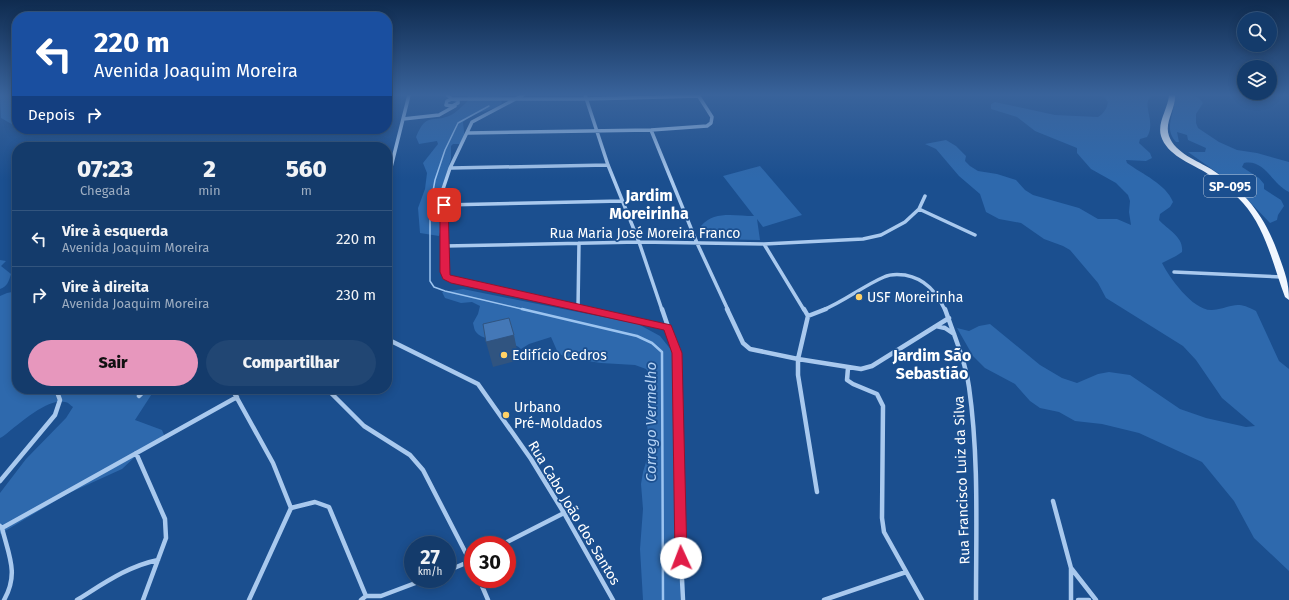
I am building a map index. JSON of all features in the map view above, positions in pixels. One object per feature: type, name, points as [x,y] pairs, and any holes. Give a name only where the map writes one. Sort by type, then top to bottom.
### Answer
[{"type":"main road","name":"SP-095","points":[[1164,123],[1165,137],[1170,144],[1179,152],[1236,190],[1250,206],[1264,229],[1289,296]]},
{"type":"street","points":[[392,157],[402,123]]},
{"type":"street","points":[[471,123],[469,125],[468,133],[446,178],[444,189],[446,277],[668,328]]},
{"type":"street","points":[[594,123],[608,165],[638,242],[677,353],[679,516],[683,600]]},
{"type":"street","points":[[468,133],[651,130],[702,127],[710,125],[711,123]]},
{"type":"street","points":[[651,130],[697,243],[744,343],[750,349],[798,359],[861,369],[872,366],[949,318]]},
{"type":"street","points":[[451,168],[608,165]]},
{"type":"street","points":[[925,196],[919,209],[975,235]]},
{"type":"street","points":[[444,205],[622,201]]},
{"type":"street","name":"Rua Maria José Moreira Franco","points":[[445,246],[638,242],[764,244],[846,241],[881,235],[905,222],[919,209]]},
{"type":"street","points":[[578,308],[579,243]]},
{"type":"street","points":[[764,244],[808,316],[798,359],[798,375],[817,492]]},
{"type":"street","points":[[1174,272],[1282,277]]},
{"type":"street","name":"Rua Francisco Luiz da Silva","points":[[808,316],[826,309],[885,276],[898,274],[914,277],[926,283],[936,293],[949,318],[955,335],[962,356],[969,387],[974,457],[976,600]]},
{"type":"street","points":[[936,326],[950,331],[955,335]]},
{"type":"street","name":"Rua Cabo João dos Santos","points":[[392,341],[478,384],[531,459],[564,513],[613,600]]},
{"type":"street","points":[[848,368],[847,380],[852,385],[875,391],[882,402],[882,518],[884,532],[922,600]]},
{"type":"street","points":[[0,481],[55,415],[60,400],[58,394]]},
{"type":"street","points":[[235,394],[273,463],[292,508]]},
{"type":"street","points":[[332,394],[364,426],[410,454],[423,470],[464,547]]},
{"type":"street","points":[[4,600],[11,588],[13,572],[1,527],[237,397]]},
{"type":"street","points":[[136,453],[165,519],[166,538],[143,600]]},
{"type":"street","points":[[1053,501],[1071,568],[1071,600]]},
{"type":"street","points":[[249,600],[292,508],[308,502],[319,502],[328,507],[366,596]]},
{"type":"street","points":[[516,537],[564,513]]},
{"type":"street","points":[[77,600],[125,571],[144,562],[158,560]]},
{"type":"street","points":[[1071,568],[1096,600]]},
{"type":"street","points":[[824,600],[906,572]]},
{"type":"street","points":[[361,600],[366,596],[381,596],[404,587]]},
{"type":"street","points":[[483,588],[488,600]]},
{"type":"street","points":[[1078,600],[1089,600]]},
{"type":"shaded area","points":[[463,123],[465,141],[462,144],[453,144],[451,146],[451,159],[442,187],[445,215],[439,236],[420,233],[418,208],[425,189],[427,173],[423,163],[438,144],[437,141],[419,144],[416,137],[423,124]]},
{"type":"shaded area","points":[[1025,123],[1150,123],[1150,131],[1147,137],[1140,139],[1139,143],[1150,153],[1152,158],[1146,161],[1126,160],[1127,163],[1153,180],[1165,190],[1173,202],[1170,207],[1160,214],[1159,220],[1175,234],[1181,242],[1182,252],[1162,263],[1182,292],[1197,305],[1205,309],[1212,310],[1238,305],[1249,307],[1256,311],[1279,361],[1289,369],[1289,571],[1254,538],[1234,501],[1202,462],[1139,433],[1102,424],[1075,421],[1059,412],[1040,408],[1030,401],[1015,384],[985,368],[973,356],[957,328],[969,331],[979,326],[990,324],[1040,365],[1062,378],[1077,383],[1098,374],[1109,372],[1130,375],[1180,409],[1206,418],[1246,427],[1255,426],[1222,398],[1196,360],[1183,346],[1106,298],[1098,283],[1070,250],[1044,239],[1021,223],[999,219],[986,212],[980,194],[959,176],[936,149],[925,144],[946,140],[956,146],[966,156],[965,161],[978,171],[997,174],[1016,180],[1025,190],[1033,195],[1079,208],[1098,219],[1117,219],[1131,225],[1129,212],[1130,201],[1128,195],[1116,183],[1091,169],[1077,153],[1077,148],[1035,131]]},
{"type":"shaded area","points":[[1170,123],[1196,123],[1198,128],[1219,142],[1237,150],[1257,153],[1289,162],[1289,192],[1258,165],[1244,163],[1242,167],[1259,178],[1264,184],[1264,189],[1281,200],[1284,206],[1278,215],[1277,220],[1270,223],[1226,179],[1188,152],[1205,152],[1206,148],[1188,140],[1187,135],[1177,132],[1179,142],[1176,142],[1170,131]]},
{"type":"shaded area","points":[[760,166],[802,215],[763,227],[757,219],[760,240],[706,239],[701,226],[712,218],[726,215],[754,216],[723,176]]},
{"type":"shaded area","points":[[0,260],[6,261],[1,266],[11,274],[6,285],[0,289]]},
{"type":"shaded area","points":[[463,289],[638,324],[660,336],[676,356],[674,371],[676,390],[674,423],[683,479],[681,508],[684,548],[680,576],[680,600],[643,600],[640,549],[643,509],[641,484],[650,449],[646,417],[653,397],[652,377],[646,369],[635,365],[601,363],[567,358],[558,353],[551,337],[529,344],[521,349],[510,344],[479,335],[475,331],[473,323],[480,306],[472,302],[461,303],[445,298],[442,292]]},
{"type":"shaded area","points":[[12,292],[12,394],[152,394],[135,420],[162,430],[164,435],[138,454],[122,469],[67,494],[0,534],[0,493],[26,459],[66,418],[73,407],[66,402],[50,404],[32,414],[0,438],[0,296]]},
{"type":"building","points":[[509,318],[514,335],[486,342],[483,324]]},
{"type":"waterway","name":"Corrego Vermelho","points":[[458,123],[445,150],[435,180],[430,208],[430,281],[434,287],[445,291],[526,310]]},
{"type":"waterway","name":"Corrego Vermelho","points":[[522,309],[637,336],[652,343],[662,352],[663,600]]},
{"type":"place","name":"USF Moreirinha","points":[[859,297]]},
{"type":"place","name":"Edifício Cedros","points":[[504,355]]},
{"type":"place","name":"Urbano Pré-Moldados","points":[[506,415]]},
{"type":"district","name":"Jardim Moreirinha","points":[[649,204]]},
{"type":"district","name":"Jardim São Sebastião","points":[[932,364]]},
{"type":"route","points":[[444,205],[446,277],[668,328],[677,353],[681,558]]}]
